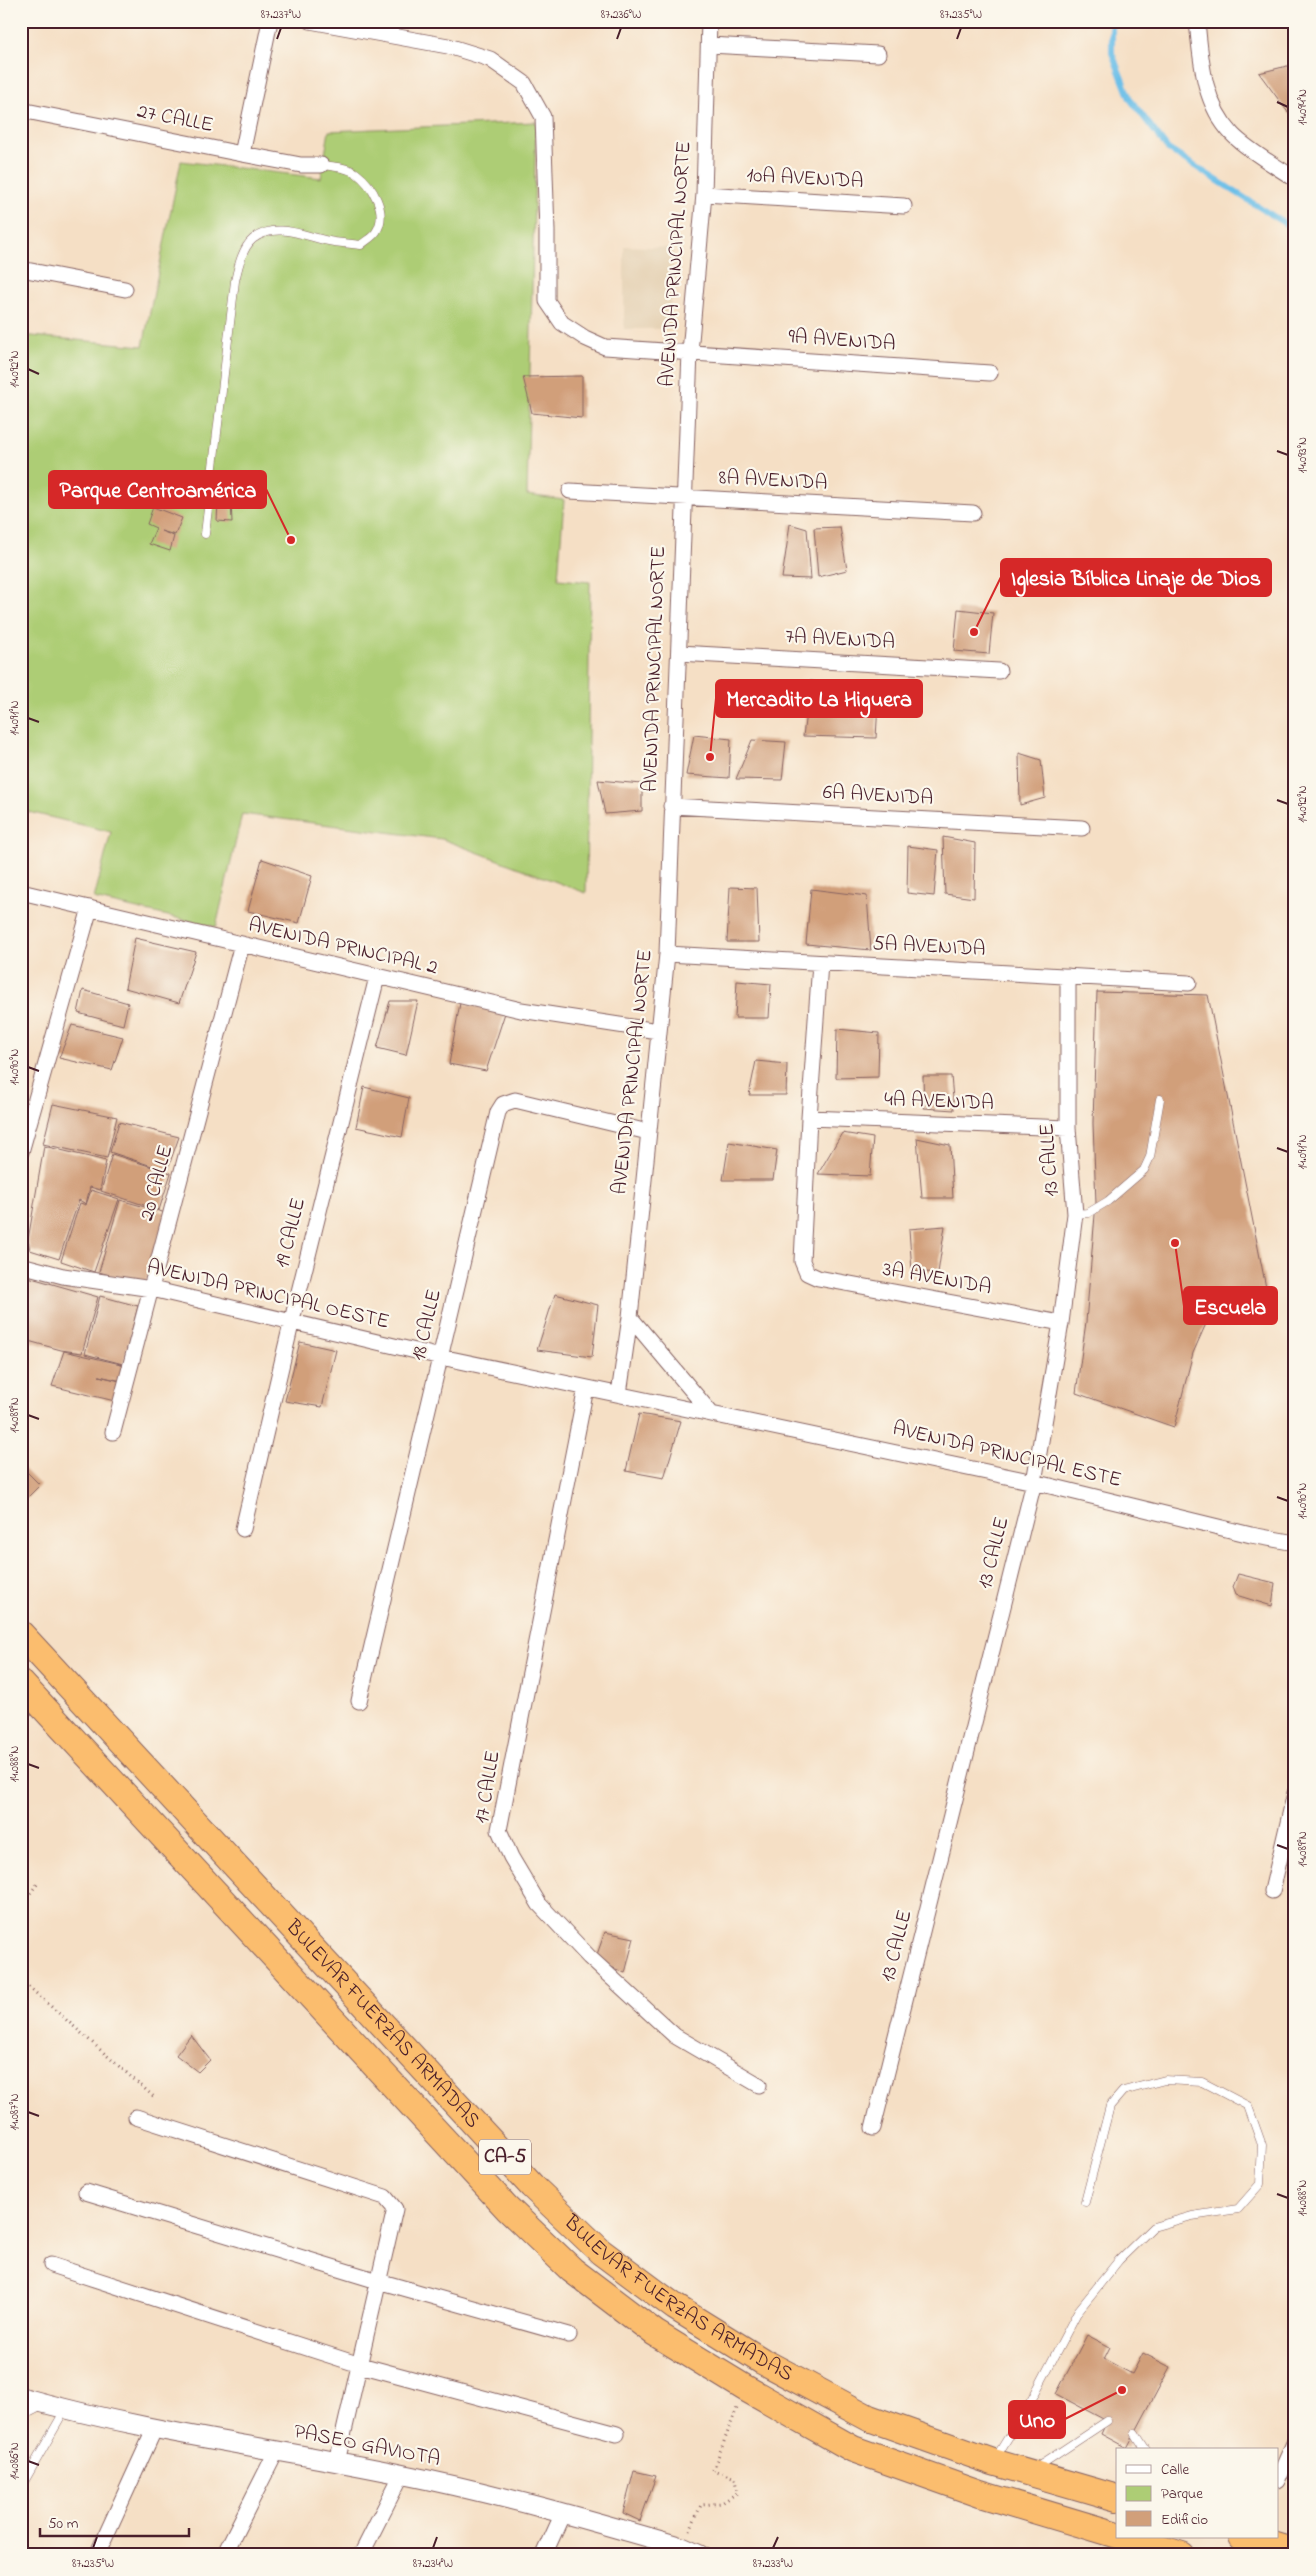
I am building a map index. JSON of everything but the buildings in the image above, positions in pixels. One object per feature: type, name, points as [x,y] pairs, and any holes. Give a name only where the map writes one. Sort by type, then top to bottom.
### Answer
[{"type":"highway","name":"BULEVAR FUERZAS ARMADAS","points":[[21,1634],[532,2186],[602,2252],[675,2307],[762,2361],[869,2418],[993,2462],[1116,2498]]},
{"type":"highway","name":"BULEVAR FUERZAS ARMADAS","points":[[21,1683],[508,2208],[572,2270],[656,2333],[745,2388],[853,2449],[980,2494],[1116,2535]]},
{"type":"highway","points":[[1127,2538],[1182,2555]]},
{"type":"highway","points":[[1250,2539],[1295,2553]]},
{"type":"street","points":[[242,154],[270,21]]},
{"type":"street","name":"9A AVENIDA","points":[[310,21],[448,46],[490,59],[524,83],[543,117],[547,231],[547,302],[562,323],[585,338],[605,348],[690,352],[990,373]]},
{"type":"street","name":"AVENIDA PRINCIPAL NORTE","points":[[619,1394],[630,1317],[667,954],[683,497],[690,352],[704,194],[709,21]]},
{"type":"street","points":[[1197,21],[1204,79],[1211,102],[1220,120],[1233,135],[1295,179]]},
{"type":"street","points":[[709,45],[878,54]]},
{"type":"street","name":"27 CALLE","points":[[21,110],[301,165],[321,165]]},
{"type":"street","name":"10A AVENIDA","points":[[704,194],[904,206]]},
{"type":"street","points":[[21,269],[125,289]]},
{"type":"street","name":"8A AVENIDA","points":[[570,491],[974,513]]},
{"type":"street","name":"7A AVENIDA","points":[[678,652],[999,671]]},
{"type":"street","name":"6A AVENIDA","points":[[671,806],[1082,828]]},
{"type":"street","name":"AVENIDA PRINCIPAL 2","points":[[21,892],[521,1010],[658,1030]]},
{"type":"street","points":[[21,1152],[90,908]]},
{"type":"street","name":"20 CALLE","points":[[113,1432],[242,944]]},
{"type":"street","name":"5A AVENIDA","points":[[667,954],[1189,983]]},
{"type":"street","points":[[809,1118],[820,963]]},
{"type":"street","name":"13 CALLE","points":[[873,2128],[1034,1482],[1061,1323],[1075,1214],[1068,1128],[1068,976]]},
{"type":"street","name":"19 CALLE","points":[[243,1529],[292,1320],[377,977]]},
{"type":"street","name":"18 CALLE","points":[[359,1701],[498,1112],[503,1104],[515,1100],[648,1132]]},
{"type":"street","name":"4A AVENIDA","points":[[809,1118],[1068,1128]]},
{"type":"street","name":"3A AVENIDA","points":[[809,1118],[802,1261],[807,1273],[818,1278],[1061,1323]]},
{"type":"street","name":"AVENIDA PRINCIPAL OESTE","points":[[21,1265],[63,1276],[152,1289],[292,1320],[441,1357],[710,1412]]},
{"type":"street","points":[[630,1317],[710,1412]]},
{"type":"street","name":"17 CALLE","points":[[586,1388],[499,1830],[511,1858],[539,1904],[589,1957],[675,2036],[759,2085]]},
{"type":"street","name":"AVENIDA PRINCIPAL ESTE","points":[[710,1412],[1034,1482],[1251,1535],[1294,1538]]},
{"type":"street","points":[[1272,1891],[1295,1793]]},
{"type":"street","points":[[136,2117],[385,2197],[395,2209],[337,2462]]},
{"type":"street","points":[[86,2192],[378,2281],[569,2335]]},
{"type":"street","points":[[51,2265],[360,2365],[617,2434]]},
{"type":"street","name":"PASEO GAVIOTA","points":[[21,2397],[155,2428],[402,2474],[563,2513],[694,2552]]},
{"type":"street","points":[[97,2555],[155,2428]]},
{"type":"street","points":[[1278,2479],[1295,2441]]},
{"type":"street","points":[[224,2555],[277,2450]]},
{"type":"street","points":[[361,2555],[402,2474]]},
{"type":"street","points":[[544,2555],[563,2513]]},
{"type":"lane","points":[[205,534],[235,281],[241,258],[252,240],[269,231],[291,231],[333,242],[361,245],[376,232],[381,213],[369,186],[355,173],[333,166],[321,165]]},
{"type":"lane","points":[[1075,1214],[1088,1213],[1108,1201],[1144,1170],[1150,1158],[1160,1099]]},
{"type":"lane","points":[[993,2462],[1032,2399],[1078,2311],[1119,2260],[1154,2227],[1192,2216],[1238,2209],[1260,2184],[1262,2145],[1248,2106],[1202,2082],[1166,2080],[1123,2092],[1110,2106],[1085,2202]]},
{"type":"lane","points":[[21,2417],[46,2404]]},
{"type":"lane","points":[[21,2487],[66,2408]]},
{"type":"lane","points":[[1029,2473],[1107,2421]]},
{"type":"lane","points":[[1135,2433],[1145,2448]]},
{"type":"path","points":[[21,1905],[38,1883]]},
{"type":"path","points":[[21,1980],[154,2097]]},
{"type":"path","points":[[694,2552],[701,2505],[722,2504],[737,2493],[735,2478],[713,2470],[745,2388]]},
{"type":"shaded area","points":[[624,246],[673,248],[670,329],[624,329]]},
{"type":"green space","points":[[536,122],[527,495],[564,500],[558,579],[590,582],[586,893],[442,839],[242,814],[216,927],[94,899],[111,832],[21,810],[21,335],[143,346],[181,161],[321,178],[329,131]]},
{"type":"waterway","points":[[1112,21],[1112,53],[1130,99],[1168,149],[1295,230]]},
{"type":"place","name":"Parque Centroamérica","points":[[291,540]]},
{"type":"place","name":"Iglesia Bíblica Linaje de Dios","points":[[974,632]]},
{"type":"place","name":"Mercadito La Higuera","points":[[710,757]]},
{"type":"place","name":"Escuela","points":[[1175,1243]]},
{"type":"place","name":"Uno","points":[[1122,2390]]}]
